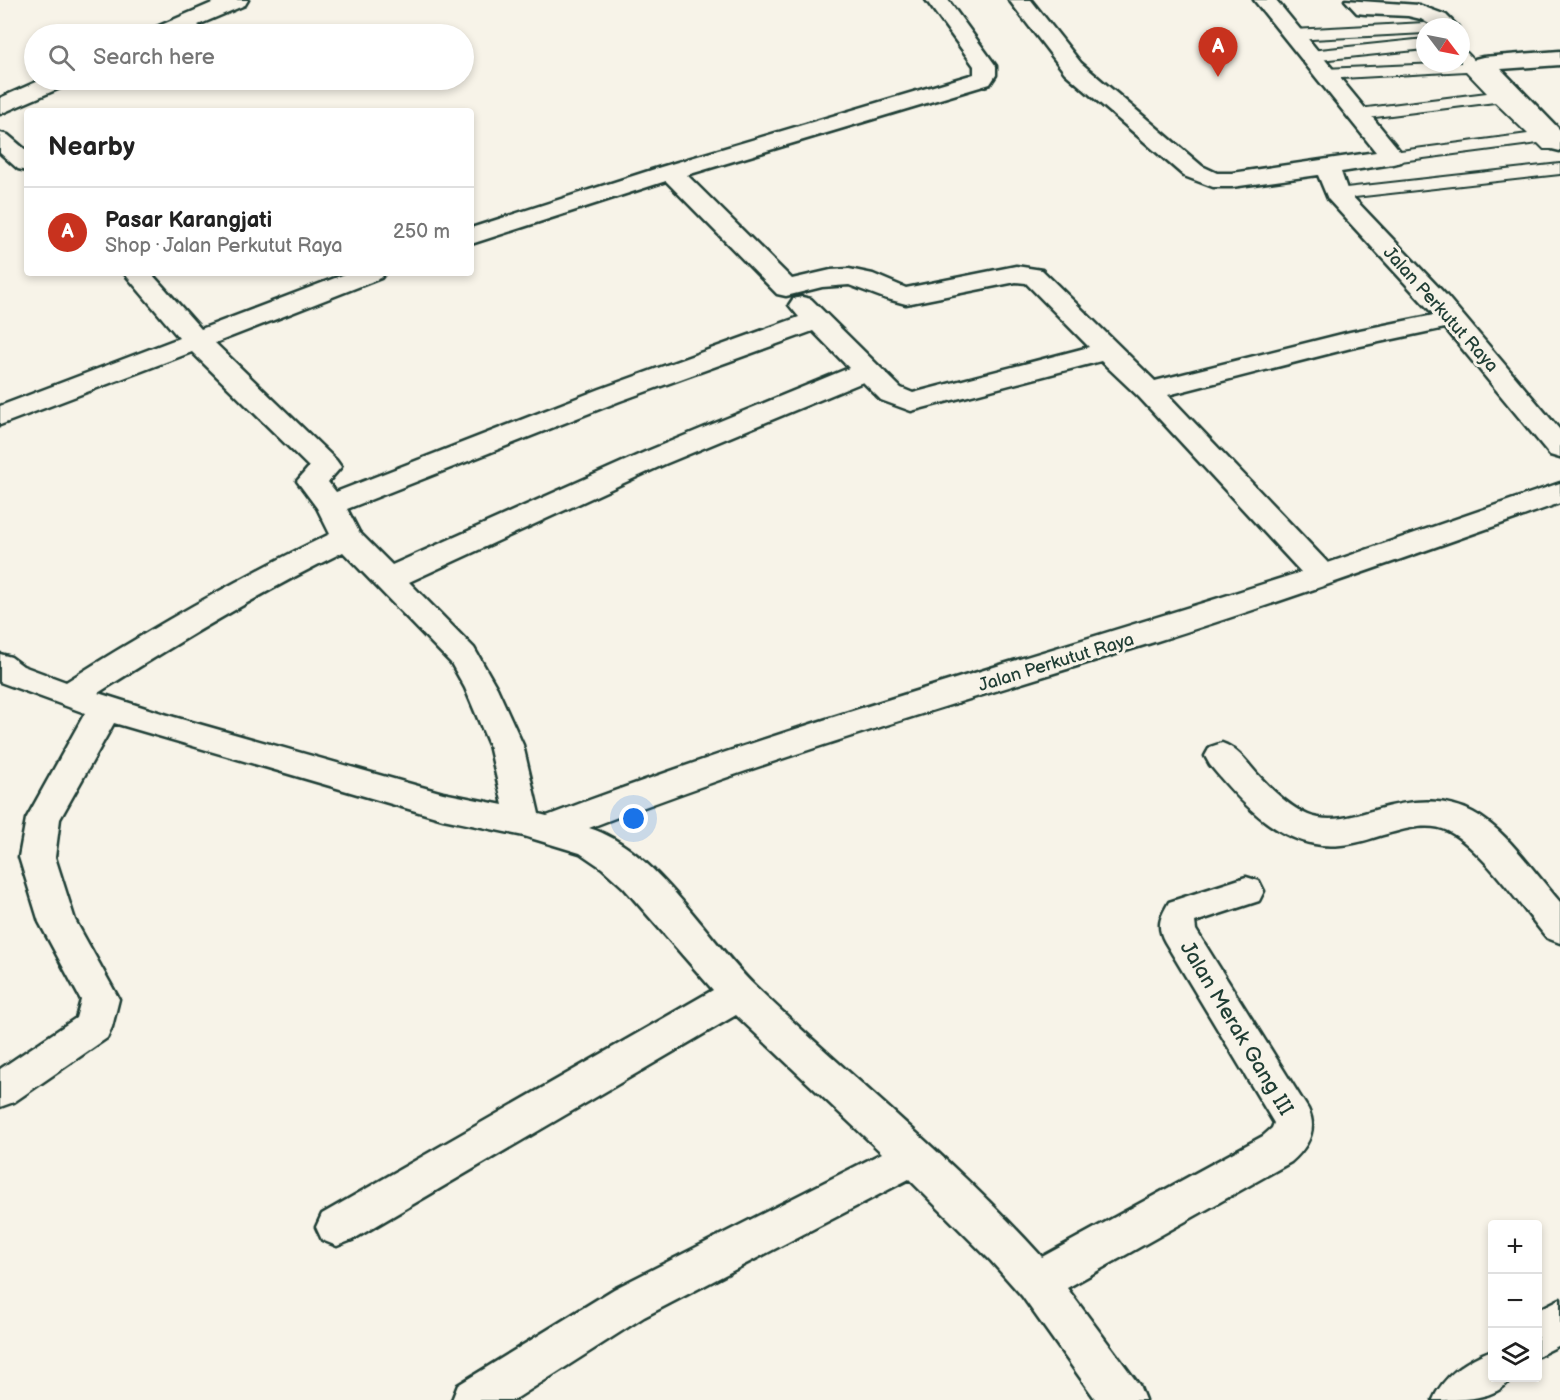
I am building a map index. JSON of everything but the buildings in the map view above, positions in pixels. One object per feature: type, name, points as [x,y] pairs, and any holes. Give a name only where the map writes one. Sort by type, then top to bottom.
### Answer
[{"type":"street","points":[[201,24],[237,0]]},
{"type":"street","points":[[474,235],[670,172],[981,79],[985,75],[985,66],[937,0]]},
{"type":"street","points":[[1020,0],[1073,68],[1193,171],[1203,177],[1222,180],[1393,157],[1265,0]]},
{"type":"street","points":[[1356,0],[1365,8],[1416,21]]},
{"type":"street","points":[[1423,18],[1430,14],[1438,18]]},
{"type":"street","points":[[1471,62],[1560,58]]},
{"type":"street","points":[[1471,62],[1553,143]]},
{"type":"street","points":[[0,107],[37,90]]},
{"type":"street","points":[[0,140],[24,161]]},
{"type":"street","name":"Jalan Perkutut Raya","points":[[1327,167],[1337,194],[1451,319],[1560,449]]},
{"type":"street","points":[[670,172],[891,394],[905,401],[915,402],[1107,351]]},
{"type":"street","points":[[140,276],[195,339],[326,467],[312,480],[330,506],[347,538],[463,656],[481,688],[538,826]]},
{"type":"street","points":[[0,416],[195,339],[364,276]]},
{"type":"street","points":[[786,288],[844,277],[865,281],[894,295],[906,296],[994,278],[1033,276],[1149,390],[1322,576]]},
{"type":"street","points":[[1149,390],[1350,340],[1451,319]]},
{"type":"street","points":[[330,506],[610,395],[817,321]]},
{"type":"street","points":[[386,580],[655,458],[868,370]]},
{"type":"street","name":"Jalan Perkutut Raya","points":[[538,826],[636,796],[793,742],[1322,576],[1560,493]]},
{"type":"street","points":[[69,696],[170,632],[269,576],[347,538]]},
{"type":"street","points":[[0,665],[11,674],[105,708],[371,787],[443,806],[538,826],[592,843],[615,858],[689,935],[739,994],[820,1072],[914,1157],[1006,1247],[1037,1282],[1123,1400]]},
{"type":"street","points":[[0,1090],[93,1027],[99,999],[57,922],[37,857],[43,819],[105,708]]},
{"type":"street","points":[[1222,756],[1243,782],[1268,806],[1297,825],[1329,833],[1372,826],[1391,817],[1423,812],[1449,816],[1470,825],[1482,835],[1560,928]]},
{"type":"street","name":"Jalan Merak Gang III","points":[[1037,1282],[1276,1149],[1292,1131],[1294,1120],[1178,932],[1177,921],[1182,912],[1246,891]]},
{"type":"street","points":[[337,1227],[739,994]]},
{"type":"street","points":[[474,1400],[630,1303],[914,1157]]},
{"type":"street","points":[[1542,1332],[1560,1319]]},
{"type":"street","points":[[1455,1400],[1488,1374]]},
{"type":"lane","points":[[1293,35],[1416,21]]},
{"type":"lane","points":[[1310,56],[1416,45]]},
{"type":"lane","points":[[1324,74],[1471,62],[1499,97],[1553,143]]},
{"type":"lane","points":[[1359,114],[1499,97]]},
{"type":"lane","points":[[1393,157],[1553,143]]},
{"type":"lane","points":[[1337,194],[1560,169]]},
{"type":"place","name":"Pasar Karangjati","points":[[1218,77]]}]
